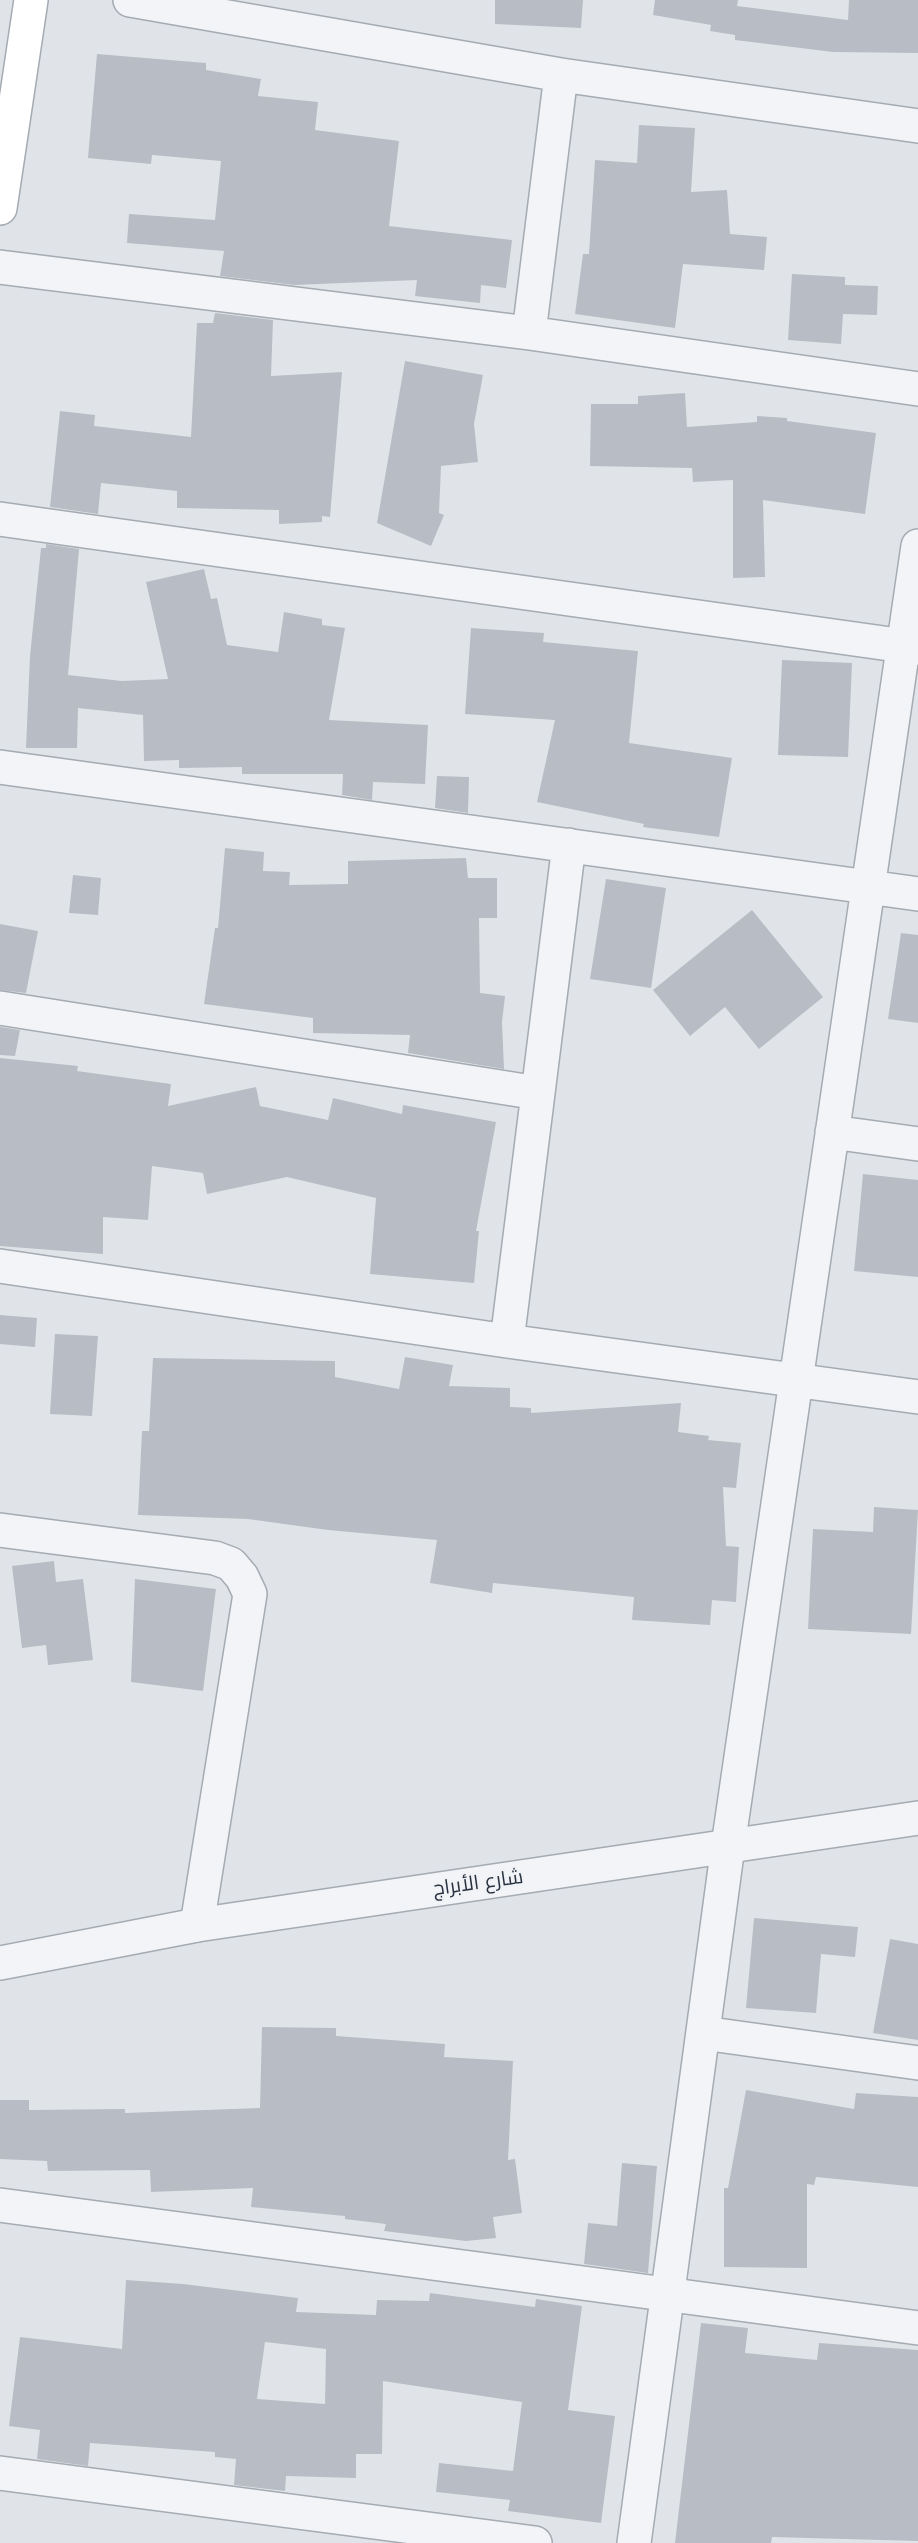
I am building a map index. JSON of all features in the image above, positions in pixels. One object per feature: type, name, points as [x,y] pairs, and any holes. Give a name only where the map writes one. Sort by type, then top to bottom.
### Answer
[{"type":"main road","points":[[0,208],[31,0]]},
{"type":"street","points":[[130,0],[561,75],[918,126]]},
{"type":"street","points":[[529,333],[561,75]]},
{"type":"street","points":[[0,267],[529,333],[918,389]]},
{"type":"street","points":[[0,519],[911,646]]},
{"type":"street","points":[[634,2543],[728,1846],[832,1132],[868,887],[911,646],[918,546]]},
{"type":"street","points":[[0,767],[918,894]]},
{"type":"street","points":[[507,1341],[569,845]]},
{"type":"street","points":[[0,1008],[538,1093]]},
{"type":"street","points":[[832,1132],[918,1144]]},
{"type":"street","points":[[0,1266],[507,1341],[918,1397]]},
{"type":"street","points":[[0,1530],[215,1558],[231,1564],[242,1577],[250,1594],[197,1925]]},
{"type":"street","name":"شارع الأبراج","points":[[0,1963],[197,1925],[918,1818]]},
{"type":"street","points":[[0,1947],[40,1956]]},
{"type":"street","points":[[703,2033],[918,2063]]},
{"type":"street","points":[[0,2205],[918,2328]]},
{"type":"street","points":[[0,2473],[535,2543]]},
{"type":"building","points":[[495,0],[583,0],[581,28],[495,24]]},
{"type":"building","points":[[655,0],[738,0],[737,6],[848,20],[849,0],[918,0],[918,53],[833,52],[735,40],[735,35],[710,31],[711,25],[653,15]]},
{"type":"building","points":[[97,54],[206,63],[206,70],[261,79],[258,96],[318,102],[315,130],[399,141],[389,226],[512,240],[506,288],[481,285],[480,303],[415,296],[417,280],[294,285],[220,276],[224,251],[127,243],[129,214],[215,220],[221,161],[152,155],[151,164],[88,158]]},
{"type":"building","points":[[639,125],[695,128],[691,192],[727,190],[730,234],[767,237],[764,270],[683,264],[675,328],[575,314],[583,254],[589,254],[595,160],[637,163]]},
{"type":"building","points":[[792,274],[845,277],[845,285],[878,286],[877,315],[843,314],[841,344],[788,340]]},
{"type":"building","points":[[215,313],[273,320],[271,376],[342,372],[330,517],[322,516],[322,522],[279,524],[279,510],[177,508],[177,491],[101,483],[98,514],[50,507],[60,411],[95,415],[94,426],[191,437],[197,323],[213,323]]},
{"type":"building","points":[[405,361],[483,375],[474,424],[478,462],[441,466],[439,513],[444,515],[431,546],[377,523]]},
{"type":"building","points":[[685,393],[687,427],[757,422],[757,416],[787,418],[787,421],[876,433],[865,514],[763,500],[765,577],[733,578],[733,480],[693,482],[692,468],[590,466],[591,404],[638,404],[638,396]]},
{"type":"building","points":[[46,544],[79,549],[68,675],[122,681],[168,679],[146,582],[204,569],[211,599],[217,598],[227,645],[278,652],[284,612],[322,619],[322,625],[345,628],[329,720],[428,725],[425,784],[373,782],[372,800],[342,795],[343,774],[242,774],[242,767],[179,768],[179,760],[144,761],[143,715],[78,708],[77,748],[26,748],[30,656],[41,548],[46,548]]},
{"type":"building","points":[[471,628],[544,633],[543,642],[638,651],[629,743],[732,758],[719,837],[643,827],[644,824],[537,802],[555,720],[465,714]]},
{"type":"building","points":[[782,660],[852,663],[848,757],[778,755]]},
{"type":"building","points":[[437,776],[469,777],[468,813],[435,808]]},
{"type":"building","points":[[225,848],[264,852],[263,871],[290,872],[289,885],[348,884],[348,861],[466,858],[468,878],[497,878],[497,918],[479,918],[480,993],[505,996],[502,1022],[504,1069],[408,1053],[410,1035],[313,1033],[313,1018],[204,1004],[215,928],[218,928]]},
{"type":"building","points":[[73,875],[101,878],[98,915],[69,913]]},
{"type":"building","points":[[606,879],[666,888],[651,988],[590,979]]},
{"type":"building","points":[[752,910],[823,997],[759,1049],[725,1007],[690,1036],[653,990]]},
{"type":"building","points":[[0,924],[38,931],[26,993],[0,990]]},
{"type":"building","points":[[901,933],[918,935],[918,1023],[888,1019]]},
{"type":"building","points":[[0,1027],[20,1030],[15,1056],[0,1055]]},
{"type":"building","points":[[0,1058],[78,1066],[77,1071],[171,1084],[168,1106],[256,1087],[260,1106],[328,1120],[333,1098],[402,1114],[403,1105],[496,1122],[476,1231],[479,1231],[474,1283],[370,1274],[376,1198],[287,1177],[207,1194],[203,1173],[152,1166],[148,1220],[103,1217],[103,1254],[0,1246]]},
{"type":"building","points":[[863,1174],[918,1180],[918,1277],[854,1271]]},
{"type":"building","points":[[0,1315],[37,1318],[35,1347],[0,1344]]},
{"type":"building","points":[[55,1334],[98,1336],[92,1416],[50,1414]]},
{"type":"building","points":[[405,1357],[453,1365],[449,1386],[510,1388],[510,1407],[531,1408],[531,1413],[681,1403],[678,1432],[709,1436],[708,1440],[741,1443],[736,1488],[723,1487],[726,1546],[739,1547],[736,1602],[712,1600],[710,1625],[632,1620],[634,1597],[493,1583],[492,1593],[430,1583],[437,1540],[328,1530],[248,1519],[138,1515],[142,1431],[149,1431],[153,1358],[335,1361],[335,1377],[399,1389]]},
{"type":"building","points":[[874,1507],[918,1510],[911,1634],[808,1629],[813,1529],[873,1532]]},
{"type":"building","points":[[54,1561],[56,1582],[83,1579],[93,1660],[48,1665],[46,1645],[22,1648],[12,1566]]},
{"type":"building","points":[[135,1579],[216,1589],[203,1691],[131,1682]]},
{"type":"building","points":[[754,1918],[858,1927],[855,1957],[821,1954],[816,2013],[746,2008]]},
{"type":"building","points":[[890,1939],[918,1944],[918,2040],[873,2033]]},
{"type":"building","points":[[262,2027],[336,2028],[336,2036],[445,2044],[444,2057],[513,2061],[508,2160],[515,2159],[522,2213],[493,2217],[496,2238],[466,2241],[384,2231],[386,2224],[345,2219],[345,2216],[251,2207],[253,2188],[151,2192],[150,2170],[48,2171],[47,2161],[0,2159],[0,2100],[29,2100],[29,2110],[125,2109],[125,2113],[260,2108]]},
{"type":"building","points":[[746,2090],[854,2109],[856,2093],[918,2097],[918,2187],[816,2177],[814,2185],[807,2184],[807,2268],[724,2267],[724,2188],[728,2188]]},
{"type":"building","points":[[622,2163],[657,2166],[648,2273],[584,2264],[588,2223],[617,2226]]},
{"type":"building","points":[[126,2280],[183,2284],[298,2298],[296,2312],[376,2315],[377,2300],[429,2301],[430,2293],[535,2307],[536,2299],[582,2306],[568,2410],[615,2416],[601,2523],[508,2511],[510,2500],[436,2492],[439,2463],[513,2471],[522,2402],[383,2381],[382,2454],[356,2454],[356,2478],[286,2476],[285,2491],[234,2485],[236,2459],[215,2457],[215,2452],[90,2443],[88,2466],[37,2459],[40,2430],[9,2426],[20,2337],[122,2349]],"holes":[[[265,2342],[326,2349],[325,2404],[257,2399]]]},
{"type":"building","points":[[701,2323],[748,2328],[745,2353],[817,2360],[819,2343],[918,2350],[918,2541],[772,2537],[771,2543],[675,2543]]}]
